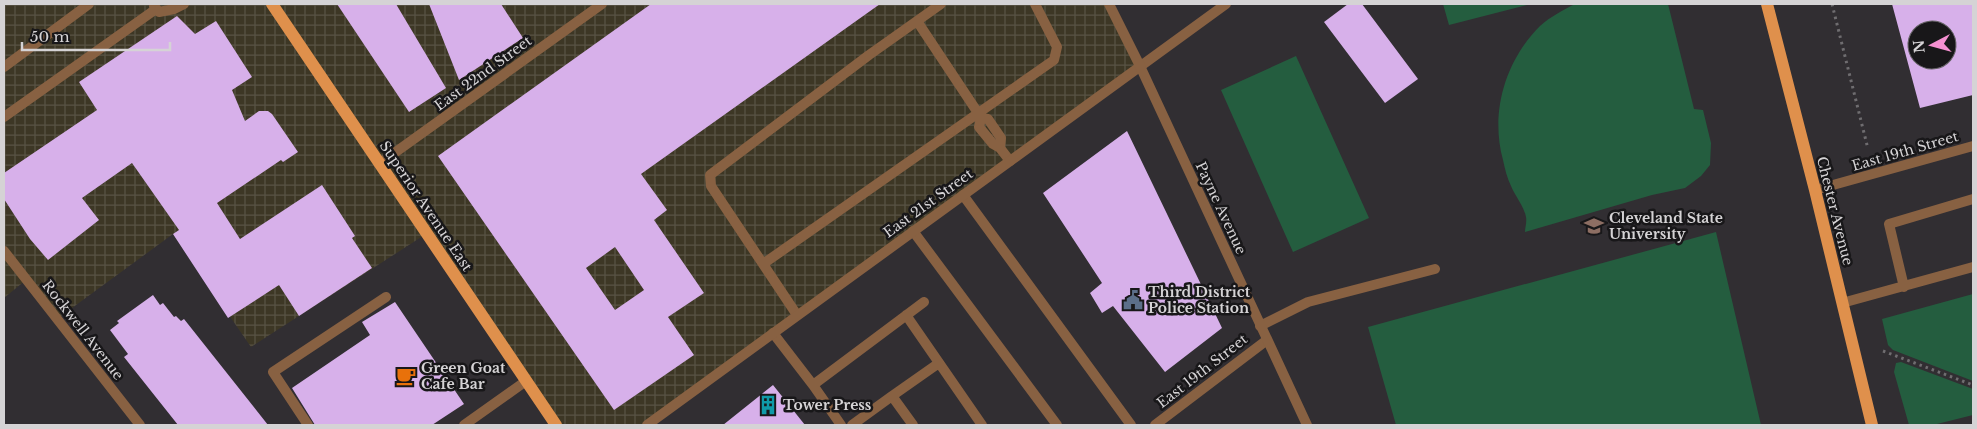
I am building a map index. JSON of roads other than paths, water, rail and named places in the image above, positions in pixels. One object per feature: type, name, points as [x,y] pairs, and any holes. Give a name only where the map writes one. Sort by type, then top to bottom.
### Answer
[{"type":"main road","name":"Superior Avenue East","points":[[272,4],[556,425]]},
{"type":"main road","name":"Chester Avenue","points":[[1767,4],[1815,190],[1872,425]]},
{"type":"street","points":[[4,67],[89,4]]},
{"type":"street","points":[[4,117],[154,7],[160,12],[174,9],[184,4]]},
{"type":"street","name":"East 22nd Street","points":[[379,164],[602,4]]},
{"type":"street","points":[[797,315],[711,186],[710,175],[941,4]]},
{"type":"street","points":[[763,264],[979,116],[1054,60],[1057,48],[1036,4]]},
{"type":"street","name":"Payne Avenue","points":[[1109,4],[1140,66],[1307,425]]},
{"type":"street","name":"East 21st Street","points":[[647,425],[1226,4]]},
{"type":"street","points":[[917,21],[979,116],[988,119],[1001,138],[1000,148],[1010,161]]},
{"type":"street","name":"East 19th Street","points":[[1815,190],[1973,146]]},
{"type":"street","points":[[962,195],[1131,425]]},
{"type":"street","points":[[1904,287],[1889,224],[1973,199]]},
{"type":"street","points":[[913,231],[1057,425]]},
{"type":"street","name":"Rockwell Avenue","points":[[4,251],[140,425]]},
{"type":"street","points":[[1842,303],[1973,268]]},
{"type":"street","points":[[1260,326],[1308,302],[1434,269]]},
{"type":"street","points":[[308,425],[273,372],[386,297]]},
{"type":"street","points":[[813,385],[924,302]]},
{"type":"street","points":[[906,315],[982,425]]},
{"type":"street","points":[[773,333],[813,385],[840,425]]},
{"type":"street","name":"East 19th Street","points":[[1155,425],[1267,340]]},
{"type":"street","points":[[852,425],[939,363]]},
{"type":"street","points":[[464,425],[526,381]]},
{"type":"street","points":[[892,396],[913,425]]},
{"type":"place","name":"Cleveland State University","points":[[1594,226]]},
{"type":"place","name":"Third District Police Station","points":[[1133,300]]},
{"type":"place","name":"Green Goat Cafe Bar","points":[[406,376]]},
{"type":"place","name":"Tower Press","points":[[768,405]]}]
